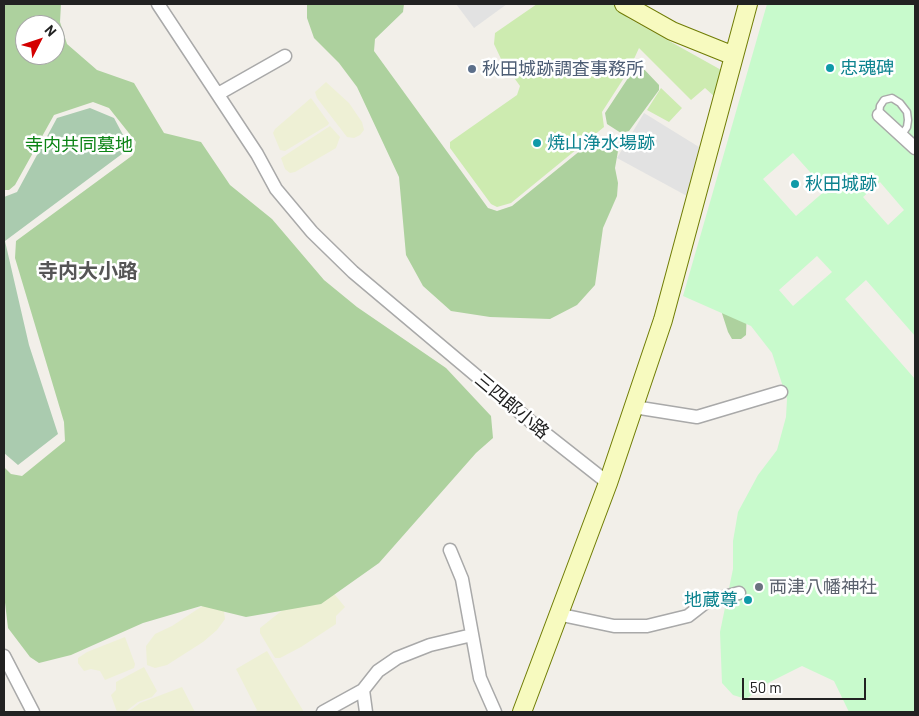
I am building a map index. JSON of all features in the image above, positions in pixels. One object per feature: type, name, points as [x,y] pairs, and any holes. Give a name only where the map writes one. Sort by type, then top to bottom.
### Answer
[{"type":"street","name":"三四郎小路","points":[[158,4],[257,154],[276,189],[312,232],[353,272],[535,426],[608,483]]},
{"type":"street","points":[[624,4],[672,31],[734,56]]},
{"type":"street","points":[[522,712],[608,483],[666,311],[748,4]]},
{"type":"street","points":[[218,94],[285,56]]},
{"type":"street","points":[[879,115],[915,148]]},
{"type":"street","points":[[634,407],[697,417],[781,392]]},
{"type":"street","points":[[450,550],[462,579],[480,678],[495,712]]},
{"type":"street","points":[[558,614],[614,626],[647,626],[688,616],[706,602],[727,594],[739,593]]},
{"type":"street","points":[[323,712],[363,690],[378,671],[397,658],[430,645],[472,634]]},
{"type":"street","points":[[4,656],[33,712]]},
{"type":"street","points":[[363,690],[366,712]]},
{"type":"lane","points":[[879,115],[880,106],[884,100],[892,98],[900,103],[907,112],[908,120],[907,127],[901,136]]},
{"type":"green space","points":[[4,4],[61,4],[60,15],[15,15],[15,65],[65,65],[65,38],[67,44],[97,70],[134,83],[164,133],[201,142],[230,185],[272,219],[324,280],[357,307],[446,368],[491,416],[493,438],[476,453],[379,563],[321,604],[246,617],[201,606],[143,623],[71,655],[39,663],[30,657],[8,628],[4,594],[4,467],[11,474],[22,476],[65,441],[64,422],[15,258],[16,241],[133,155],[136,142],[109,108],[93,102],[54,115],[15,185],[9,190],[4,190]]},
{"type":"green space","points":[[307,4],[404,4],[403,12],[375,39],[374,51],[488,208],[497,211],[512,206],[597,137],[605,137],[616,143],[618,151],[615,168],[618,183],[617,196],[603,228],[595,285],[577,305],[550,319],[490,317],[451,311],[423,286],[406,255],[399,177],[357,87],[339,63],[314,38],[307,18]]},
{"type":"green space","points":[[537,4],[614,4],[628,18],[723,71],[715,97],[705,88],[691,100],[639,48],[629,70],[602,112],[604,127],[511,203],[497,207],[491,204],[450,148],[450,142],[517,95],[520,86],[502,61],[494,44],[495,33]]},
{"type":"green space","points":[[767,4],[915,4],[915,336],[866,280],[845,299],[915,379],[915,712],[849,712],[834,681],[802,666],[768,683],[746,699],[733,695],[722,683],[720,632],[733,569],[733,541],[738,512],[758,475],[777,450],[786,417],[787,399],[772,353],[751,326],[683,296]],"holes":[[[793,153],[826,190],[796,216],[763,179]],[[880,182],[904,210],[888,225],[863,197]],[[817,256],[832,272],[793,306],[779,290]]]},
{"type":"green space","points":[[636,66],[641,66],[659,85],[659,90],[629,131],[621,133],[607,124],[605,113]]},
{"type":"green space","points":[[326,82],[349,103],[362,122],[364,130],[360,135],[354,138],[347,137],[317,98],[315,92]]},
{"type":"green space","points":[[661,88],[682,108],[669,122],[647,110]]},
{"type":"green space","points":[[311,98],[329,123],[328,125],[285,151],[280,150],[273,133],[275,129]]},
{"type":"green space","name":"寺内共同墓地","points":[[90,108],[114,118],[130,148],[5,241],[29,345],[58,434],[18,465],[4,453],[4,197],[17,192],[57,118]]},
{"type":"green space","points":[[330,126],[340,137],[336,148],[295,172],[290,173],[285,169],[281,158]]},
{"type":"green space","points":[[747,302],[746,335],[741,339],[732,339],[719,304]]},
{"type":"green space","points":[[326,584],[345,607],[336,616],[336,624],[301,647],[280,658],[275,658],[260,633],[260,628],[294,601]]},
{"type":"green space","points":[[210,601],[223,605],[225,619],[217,630],[203,642],[167,665],[155,668],[147,665],[146,646],[155,634],[172,626]]},
{"type":"green space","points":[[125,637],[135,664],[134,668],[105,680],[100,671],[91,669],[84,671],[78,663],[78,658],[87,652]]},
{"type":"green space","points":[[267,651],[304,712],[254,712],[257,710],[236,669]]},
{"type":"green space","points":[[144,667],[157,691],[152,697],[138,702],[125,712],[117,712],[111,695],[116,690],[116,682]]},
{"type":"green space","points":[[182,687],[195,712],[128,712],[140,703]]},
{"type":"shaded area","points":[[456,4],[507,4],[474,28]]},
{"type":"shaded area","points":[[644,113],[699,147],[687,196],[617,158]]},
{"type":"place","name":"忠魂碑","points":[[830,68]]},
{"type":"place","name":"秋田城跡調査事務所","points":[[472,69]]},
{"type":"place","name":"焼山浄水場跡","points":[[537,143]]},
{"type":"place","name":"秋田城跡","points":[[795,184]]},
{"type":"place","name":"両津八幡神社","points":[[759,587]]},
{"type":"place","name":"地蔵尊","points":[[748,600]]},
{"type":"district","name":"寺内大小路","points":[[88,271]]}]
